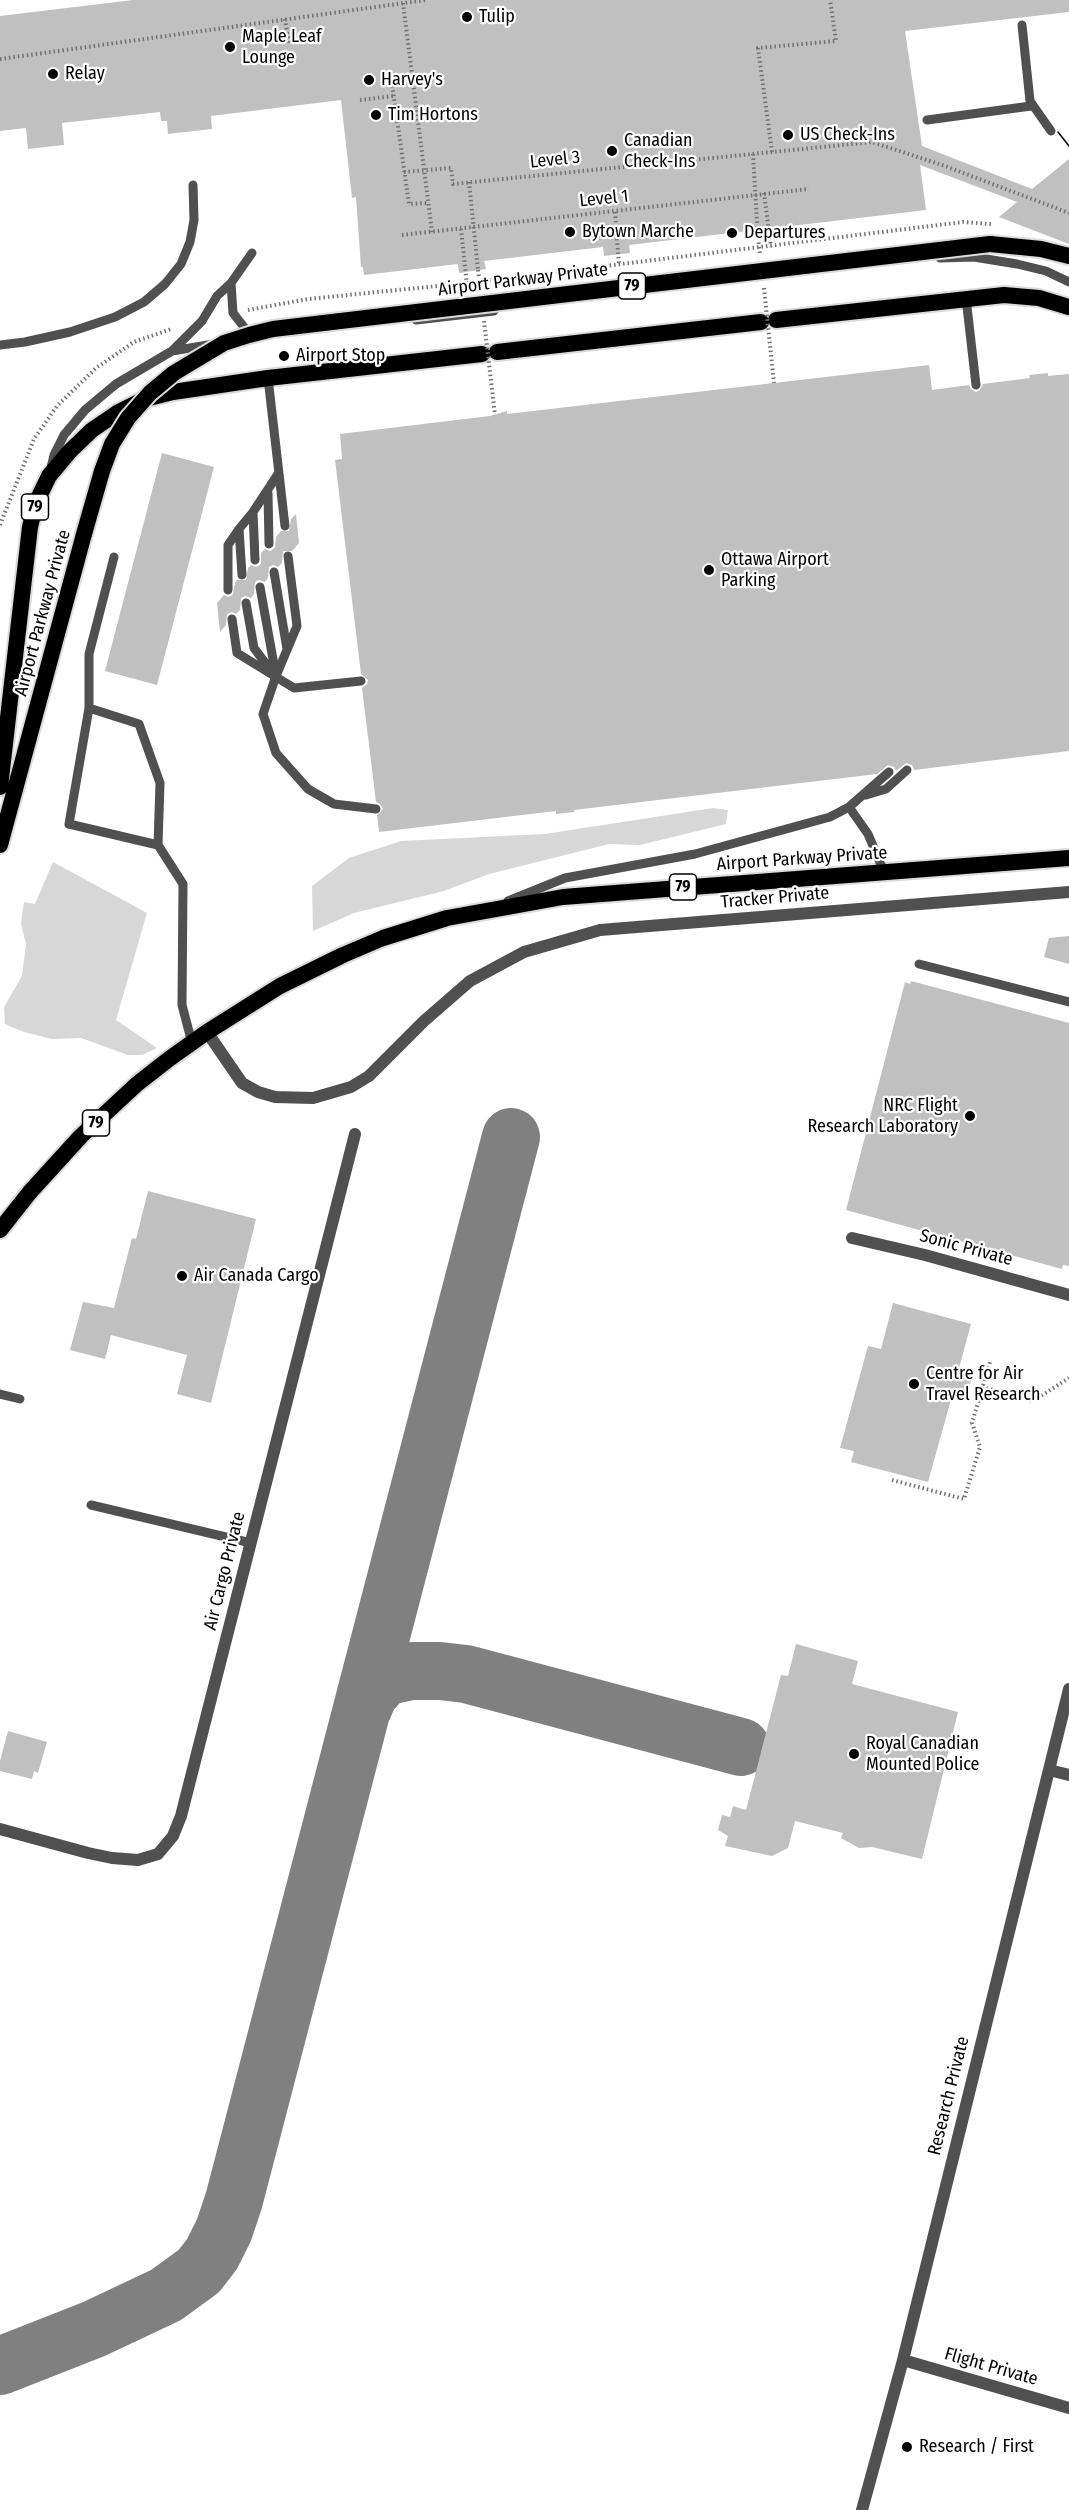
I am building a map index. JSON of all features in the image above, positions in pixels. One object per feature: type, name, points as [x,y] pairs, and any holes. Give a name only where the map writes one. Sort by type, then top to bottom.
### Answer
[{"type":"highway","name":"Airport Parkway Private","points":[[0,845],[84,534],[112,444],[128,418],[150,393],[174,373],[224,343],[273,329],[990,244],[1031,247],[1069,256]]},
{"type":"highway","name":"Airport Parkway Private","points":[[0,787],[30,527],[36,503],[49,476],[92,430],[117,413],[145,399],[173,392],[268,378],[966,298],[1004,295],[1039,298],[1069,307]]},
{"type":"highway","name":"Airport Parkway Private","points":[[1,1228],[81,1136],[137,1084],[207,1032],[280,986],[343,955],[410,929],[483,910],[575,896],[1069,858]]},
{"type":"street","name":"Tracker Private","points":[[207,1032],[242,1083],[258,1092],[275,1097],[313,1098],[351,1087],[369,1076],[424,1020],[470,981],[524,952],[558,941],[600,930],[1069,892]]},
{"type":"street","name":"Air Cargo Private","points":[[0,1829],[112,1858],[138,1860],[150,1858],[167,1845],[181,1816],[355,1134]]},
{"type":"street","name":"Sonic Private","points":[[852,1238],[925,1255],[1069,1295]]},
{"type":"street","name":"Research Private","points":[[862,2510],[903,2360],[1069,1689]]},
{"type":"street","points":[[1049,1770],[1069,1775]]},
{"type":"street","name":"Flight Private","points":[[903,2360],[1069,2408]]},
{"type":"lane","points":[[1022,25],[1032,106],[1051,132]]},
{"type":"lane","points":[[927,120],[1032,106]]},
{"type":"lane","points":[[0,345],[70,332],[115,317],[144,302],[165,284],[181,264],[190,242],[194,220],[193,185]]},
{"type":"lane","points":[[49,476],[54,455],[64,435],[85,410],[116,384],[172,351],[202,321],[217,296],[231,283],[252,253]]},
{"type":"lane","points":[[172,351],[252,338],[948,257],[974,257],[1017,264],[1046,271],[1069,282]]},
{"type":"lane","points":[[231,283],[233,313],[252,338]]},
{"type":"lane","points":[[966,298],[975,385]]},
{"type":"lane","points":[[268,378],[285,526]]},
{"type":"lane","points":[[228,590],[228,545],[268,493],[278,474]]},
{"type":"lane","points":[[268,493],[270,544]]},
{"type":"lane","points":[[254,512],[255,560]]},
{"type":"lane","points":[[239,529],[242,575]]},
{"type":"lane","points":[[288,556],[297,626],[263,714],[276,753],[308,789],[334,804],[376,809]]},
{"type":"lane","points":[[114,557],[89,654],[89,708],[69,824],[158,845]]},
{"type":"lane","points":[[274,572],[287,649]]},
{"type":"lane","points":[[260,587],[276,676]]},
{"type":"lane","points":[[246,603],[254,648],[276,676]]},
{"type":"lane","points":[[232,619],[237,653],[294,688],[361,681]]},
{"type":"lane","points":[[89,708],[139,724],[160,783],[158,845],[183,884],[182,1005],[192,1043]]},
{"type":"lane","points":[[863,796],[886,789],[907,770]]},
{"type":"lane","points":[[483,910],[565,878],[695,854],[830,817],[849,807],[889,772]]},
{"type":"lane","points":[[849,807],[868,834],[884,872]]},
{"type":"lane","points":[[919,964],[1069,1002]]},
{"type":"lane","points":[[0,1394],[20,1399]]},
{"type":"lane","points":[[92,1505],[251,1543]]},
{"type":"path","points":[[0,59],[426,0]]},
{"type":"path","points":[[772,152],[758,48],[836,41],[830,0]]},
{"type":"path","points":[[403,3],[432,232]]},
{"type":"path","points":[[285,19],[288,45]]},
{"type":"path","points":[[391,77],[409,204],[428,202]]},
{"type":"path","points":[[360,100],[393,96]]},
{"type":"path","name":"Level 3","points":[[469,182],[872,142],[923,158],[1069,213]]},
{"type":"path","points":[[753,154],[761,260]]},
{"type":"path","points":[[404,172],[451,168],[453,184],[469,182],[481,292]]},
{"type":"path","name":"Level 1","points":[[402,235],[809,189]]},
{"type":"path","points":[[244,311],[308,299],[490,280],[963,222],[998,225]]},
{"type":"path","points":[[763,283],[774,383]]},
{"type":"path","points":[[483,315],[495,415]]},
{"type":"path","points":[[892,1480],[964,1499],[980,1447],[972,1423],[990,1362]]},
{"type":"path","points":[[982,1387],[1033,1401],[1069,1378]]},
{"type":"shaded area","points":[[713,808],[728,810],[726,824],[640,845],[609,844],[489,874],[444,891],[354,913],[313,931],[312,886],[349,858],[401,841],[545,834]]},
{"type":"shaded area","points":[[53,862],[147,913],[116,1020],[157,1048],[142,1055],[128,1055],[81,1038],[52,1039],[24,1032],[5,1024],[4,1007],[22,976],[26,944],[21,924],[24,902],[35,904]]},
{"type":"building","points":[[133,0],[1069,0],[1069,12],[905,31],[922,146],[1032,189],[1069,159],[1069,244],[999,217],[1017,202],[920,165],[926,210],[775,228],[776,236],[749,239],[748,231],[629,245],[630,253],[604,256],[603,247],[484,261],[486,269],[459,273],[458,264],[364,275],[363,267],[361,267],[356,197],[352,198],[341,100],[211,116],[212,129],[168,134],[167,121],[161,121],[160,112],[62,123],[64,145],[28,149],[26,128],[0,131],[0,16]]},
{"type":"building","name":"Ottawa Airport Parking","points":[[929,365],[932,390],[969,385],[976,392],[983,384],[1030,378],[1029,375],[1069,374],[1069,751],[914,770],[912,765],[906,763],[896,771],[894,767],[888,765],[877,774],[574,810],[575,812],[556,814],[556,811],[379,832],[377,815],[383,809],[376,802],[362,688],[368,680],[361,674],[335,460],[342,459],[340,434],[490,416],[507,411],[507,414]]},
{"type":"building","points":[[162,453],[214,467],[157,685],[105,671]]},
{"type":"building","points":[[296,514],[299,543],[292,551],[283,551],[282,563],[278,567],[273,565],[269,567],[268,578],[265,582],[259,580],[255,582],[254,594],[251,598],[245,596],[241,598],[240,610],[236,614],[232,612],[227,614],[226,625],[220,632],[217,603],[224,595],[229,597],[233,594],[237,580],[246,580],[248,568],[251,565],[256,567],[261,564],[261,553],[265,549],[270,551],[275,548],[276,537],[281,531],[289,531],[291,519]]},
{"type":"building","points":[[1069,936],[1069,964],[1044,957],[1049,938]]},
{"type":"building","name":"NRC Flight Research Laboratory","points":[[911,981],[1069,1023],[1069,1266],[1063,1265],[1062,1269],[846,1210],[905,982],[910,984]]},
{"type":"building","name":"Air Canada Cargo","points":[[148,1191],[256,1219],[211,1403],[177,1394],[187,1355],[111,1335],[105,1359],[70,1350],[83,1302],[114,1308],[132,1238],[136,1239]]},
{"type":"building","name":"Centre for Air Travel Research","points":[[893,1303],[971,1324],[959,1368],[973,1372],[966,1400],[952,1396],[928,1482],[851,1462],[854,1451],[840,1448],[868,1346],[881,1349]]},
{"type":"building","name":"Royal Canadian Mounted Police","points":[[796,1644],[858,1661],[852,1684],[958,1712],[922,1859],[872,1847],[859,1848],[841,1838],[843,1833],[795,1821],[788,1848],[772,1856],[725,1846],[728,1836],[718,1830],[722,1815],[730,1817],[733,1806],[746,1810],[781,1675],[788,1676]]},
{"type":"building","points":[[8,1731],[47,1742],[38,1773],[34,1771],[32,1779],[0,1771],[0,1761]]},
{"type":"taxiway","points":[[0,2366],[94,2329],[166,2295],[199,2271],[212,2254],[224,2230],[234,2200],[511,1137]]},
{"type":"taxiway","points":[[363,1708],[369,1694],[384,1677],[411,1671],[440,1671],[466,1674],[741,1747]]},
{"type":"tram line","points":[[1058,132],[1069,146]]},
{"type":"place","name":"Tulip","points":[[467,17]]},
{"type":"place","name":"Maple Leaf Lounge","points":[[230,47]]},
{"type":"place","name":"Relay","points":[[53,74]]},
{"type":"place","name":"Harvey's","points":[[369,80]]},
{"type":"place","name":"Tim Hortons","points":[[376,115]]},
{"type":"place","name":"US Check-Ins","points":[[788,135]]},
{"type":"place","name":"Canadian Check-Ins","points":[[612,151]]},
{"type":"place","name":"Bytown Marche","points":[[570,232]]},
{"type":"place","name":"Departures","points":[[732,233]]},
{"type":"place","name":"Airport Stop","points":[[284,356]]},
{"type":"place","name":"Ottawa Airport Parking","points":[[709,570]]},
{"type":"place","name":"NRC Flight Research Laboratory","points":[[970,1116]]},
{"type":"place","name":"Air Canada Cargo","points":[[182,1276]]},
{"type":"place","name":"Centre for Air Travel Research","points":[[914,1384]]},
{"type":"place","name":"Royal Canadian Mounted Police","points":[[854,1754]]},
{"type":"place","name":"Research / First","points":[[907,2447]]}]
